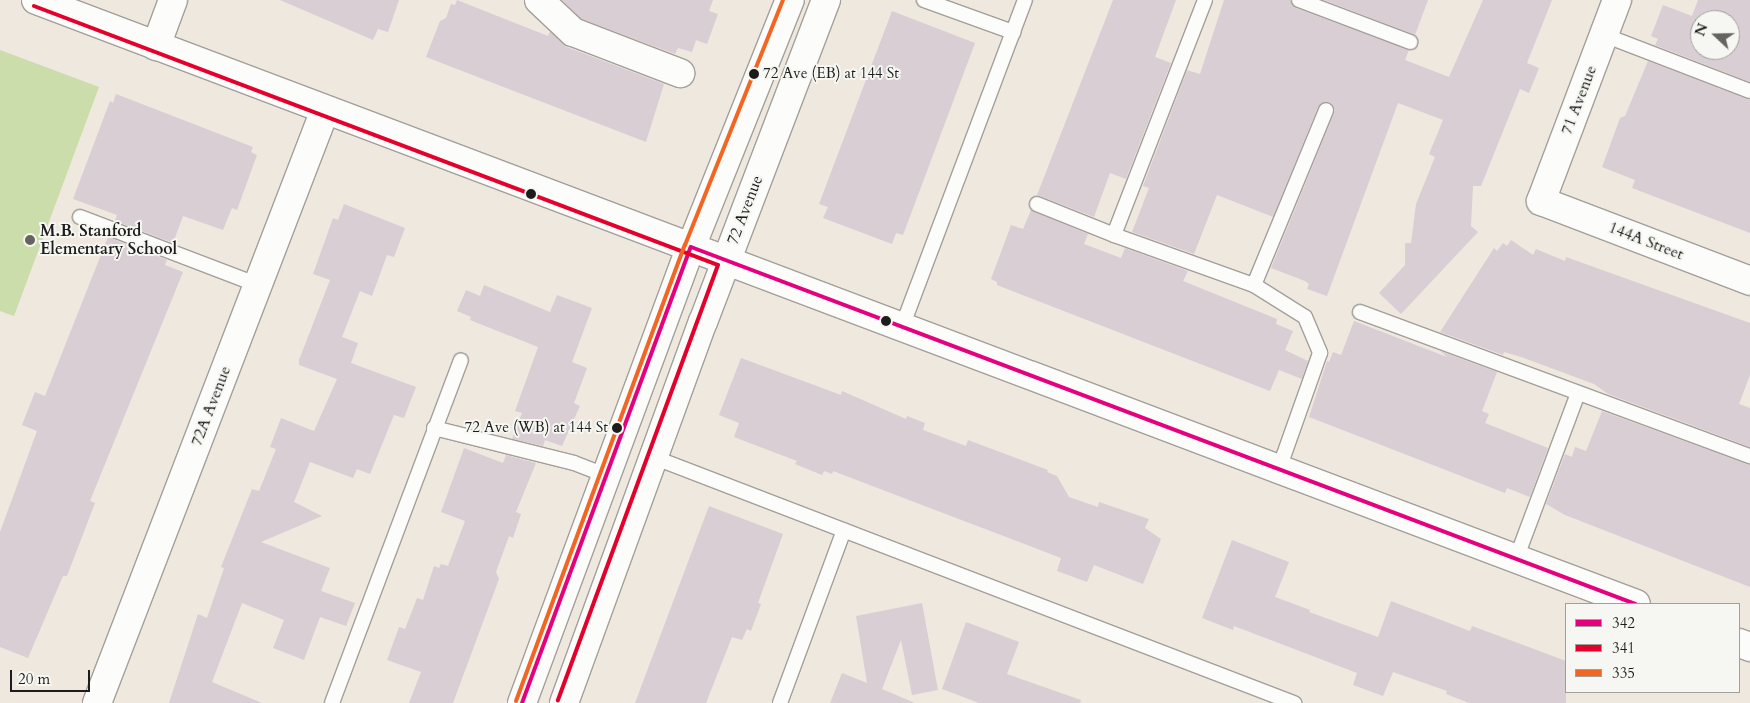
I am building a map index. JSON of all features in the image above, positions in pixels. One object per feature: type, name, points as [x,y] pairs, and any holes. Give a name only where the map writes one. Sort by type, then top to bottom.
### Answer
[{"type":"main road","points":[[36,0],[1633,603]]},
{"type":"main road","points":[[156,46],[173,0]]},
{"type":"main road","points":[[539,0],[573,32],[680,73]]},
{"type":"main road","points":[[522,703],[691,247],[790,0]]},
{"type":"main road","name":"72 Avenue","points":[[564,703],[726,261],[826,0]]},
{"type":"main road","name":"71 Avenue","points":[[1542,200],[1617,0]]},
{"type":"main road","name":"72A Avenue","points":[[97,703],[325,110]]},
{"type":"main road","name":"144A Street","points":[[1542,200],[1750,281]]},
{"type":"lane","points":[[924,0],[1013,32]]},
{"type":"lane","points":[[902,327],[1025,0]]},
{"type":"lane","points":[[1114,235],[1205,0]]},
{"type":"lane","points":[[1299,0],[1410,42]]},
{"type":"lane","points":[[1604,35],[1750,91]]},
{"type":"lane","points":[[1254,285],[1326,110]]},
{"type":"lane","points":[[1036,204],[1114,235],[1254,285],[1305,317],[1320,353],[1279,469]]},
{"type":"lane","points":[[80,217],[258,284]]},
{"type":"lane","points":[[1360,312],[1750,456]]},
{"type":"lane","points":[[332,703],[461,360]]},
{"type":"lane","points":[[1516,559],[1578,393]]},
{"type":"lane","points":[[434,428],[574,462],[606,475]]},
{"type":"lane","points":[[653,457],[1294,703]]},
{"type":"lane","points":[[780,703],[844,530]]},
{"type":"green space","name":"M.B. Stanford Elementary School","points":[[0,50],[99,87],[14,316],[0,311]]},
{"type":"building","points":[[280,0],[399,0],[388,32],[378,29],[373,40]]},
{"type":"building","points":[[457,0],[548,36],[550,31],[567,47],[664,84],[646,142],[426,57],[440,21],[446,18],[451,4],[455,5]]},
{"type":"building","points":[[562,0],[713,0],[709,11],[718,14],[707,44],[696,40],[692,52],[678,48],[675,54],[581,19]]},
{"type":"building","points":[[1113,0],[1176,0],[1155,57],[1171,63],[1126,179],[1110,173],[1094,217],[1037,195]]},
{"type":"building","points":[[1224,0],[1290,0],[1296,8],[1409,50],[1405,60],[1449,77],[1483,0],[1552,0],[1527,63],[1539,68],[1529,93],[1520,89],[1481,186],[1473,186],[1471,226],[1478,232],[1401,314],[1379,293],[1405,265],[1405,243],[1411,243],[1416,204],[1435,157],[1429,154],[1443,120],[1398,103],[1327,296],[1307,289],[1309,284],[1305,281],[1271,268],[1334,113],[1333,105],[1329,102],[1318,107],[1273,217],[1217,195],[1194,254],[1132,232],[1149,188],[1143,186],[1187,70],[1200,74]]},
{"type":"building","points":[[1324,0],[1428,0],[1415,35]]},
{"type":"building","points":[[1698,0],[1750,0],[1750,82],[1694,60],[1740,60],[1740,10],[1694,10]]},
{"type":"building","points":[[1663,5],[1690,15],[1690,59],[1655,45],[1658,39],[1651,36]]},
{"type":"building","points":[[892,11],[975,43],[903,235],[896,233],[892,244],[823,218],[828,207],[819,204]]},
{"type":"building","points":[[1648,61],[1750,100],[1750,233],[1632,188],[1635,180],[1602,167],[1620,118],[1625,116]]},
{"type":"building","points":[[116,94],[253,147],[251,152],[257,155],[237,210],[232,208],[223,230],[183,216],[173,243],[115,221],[117,215],[73,199],[110,101],[113,103]]},
{"type":"building","points":[[344,204],[405,228],[394,257],[387,255],[372,296],[360,291],[342,337],[358,343],[351,363],[416,387],[404,418],[394,415],[370,474],[357,469],[353,478],[310,462],[294,502],[322,516],[261,542],[330,568],[321,591],[355,603],[346,626],[320,617],[304,660],[273,648],[284,620],[242,603],[212,682],[262,703],[169,703],[198,614],[207,618],[224,568],[221,567],[252,489],[259,491],[276,449],[270,447],[281,418],[314,431],[337,379],[299,365],[299,360],[330,280],[313,274],[333,218],[338,220]]},
{"type":"building","points":[[1031,210],[1088,234],[1084,244],[1121,258],[1125,248],[1188,271],[1183,281],[1277,319],[1276,324],[1293,331],[1285,350],[1308,361],[1302,379],[1279,370],[1270,391],[997,285],[997,282],[991,279],[1011,225],[1023,229]]},
{"type":"building","points":[[108,237],[167,260],[165,265],[183,272],[90,501],[95,503],[67,576],[63,576],[28,658],[0,647],[0,532],[37,431],[22,425],[35,392],[45,396]]},
{"type":"building","points":[[1511,240],[1533,255],[1536,249],[1565,261],[1566,257],[1750,323],[1750,375],[1739,404],[1750,408],[1750,447],[1608,394],[1594,384],[1521,357],[1504,352],[1503,355],[1440,332],[1494,248],[1497,251],[1503,243],[1507,246]]},
{"type":"building","points":[[484,285],[550,312],[557,295],[592,308],[572,362],[587,368],[574,403],[580,406],[562,446],[545,440],[543,446],[512,439],[522,413],[515,411],[538,347],[470,320],[471,317],[457,311],[466,290],[480,296]]},
{"type":"building","points":[[1354,321],[1447,357],[1440,351],[1497,372],[1482,411],[1489,414],[1485,423],[1548,448],[1530,497],[1507,488],[1505,493],[1309,417],[1327,361],[1329,362],[1333,352],[1341,355]]},
{"type":"building","points":[[741,358],[841,395],[842,391],[906,419],[907,416],[925,423],[923,430],[966,446],[968,440],[1048,470],[1047,472],[1057,476],[1069,497],[1098,507],[1099,502],[1149,519],[1145,528],[1161,539],[1143,584],[1094,565],[1087,582],[1057,571],[1061,558],[833,471],[832,474],[824,471],[822,475],[795,464],[797,461],[734,437],[739,423],[719,415]]},
{"type":"building","points":[[1602,411],[1750,465],[1750,587],[1565,515],[1546,504],[1565,454],[1572,457],[1575,447],[1586,451]]},
{"type":"building","points":[[464,448],[503,463],[506,455],[536,463],[516,512],[521,514],[513,538],[509,536],[496,572],[499,579],[453,703],[409,703],[421,672],[387,660],[399,627],[405,629],[417,598],[423,600],[434,566],[439,568],[441,564],[448,566],[465,521],[441,512]]},
{"type":"building","points":[[709,506],[783,534],[758,603],[761,604],[751,631],[747,629],[742,640],[732,637],[706,703],[635,703]]},
{"type":"building","points":[[1232,540],[1289,562],[1275,597],[1310,610],[1309,612],[1378,637],[1391,601],[1470,631],[1472,626],[1565,661],[1566,703],[1469,703],[1446,694],[1447,691],[1393,672],[1383,696],[1353,685],[1357,673],[1234,626],[1233,630],[1202,618]]},
{"type":"building","points":[[922,603],[938,690],[912,695],[901,640],[882,689],[915,703],[830,703],[842,673],[867,683],[856,616]]},
{"type":"building","points":[[966,622],[1019,642],[1007,674],[1081,700],[1080,703],[979,703],[942,689]]},
{"type":"transit line","name":"335","points":[[516,701],[685,245],[783,0]]},
{"type":"transit line","name":"341","points":[[34,6],[718,265],[558,701]]},
{"type":"transit line","name":"342","points":[[522,703],[691,247],[1633,603]]},
{"type":"place","name":"72 Ave (EB) at 144 St","points":[[754,74]]},
{"type":"place","name":"M.B. Stanford Elementary School","points":[[30,240]]},
{"type":"place","name":"72 Ave (WB) at 144 St","points":[[617,428]]}]
